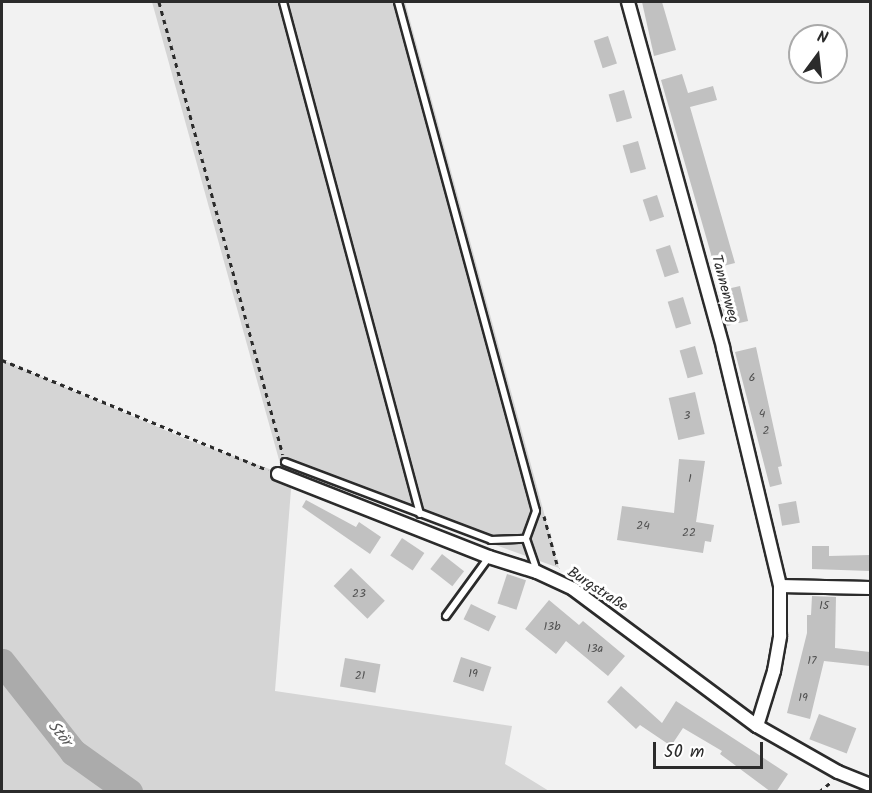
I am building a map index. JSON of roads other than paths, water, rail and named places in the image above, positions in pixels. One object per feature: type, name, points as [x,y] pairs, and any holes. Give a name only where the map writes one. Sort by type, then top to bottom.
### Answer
[{"type":"street","name":"Tannenweg","points":[[628,2],[723,348],[780,586],[774,671],[758,726]]},
{"type":"street","name":"Burgstraße","points":[[279,474],[489,557],[537,572],[573,589],[758,726],[838,772],[870,785]]},
{"type":"street","points":[[780,586],[870,588]]},
{"type":"lane","points":[[283,2],[420,514]]},
{"type":"lane","points":[[398,2],[536,511],[526,539],[537,572]]},
{"type":"lane","points":[[285,462],[491,540],[526,539]]},
{"type":"lane","points":[[446,616],[489,557]]},
{"type":"waterway","name":"Stör","points":[[2,662],[73,752],[129,792]]}]
